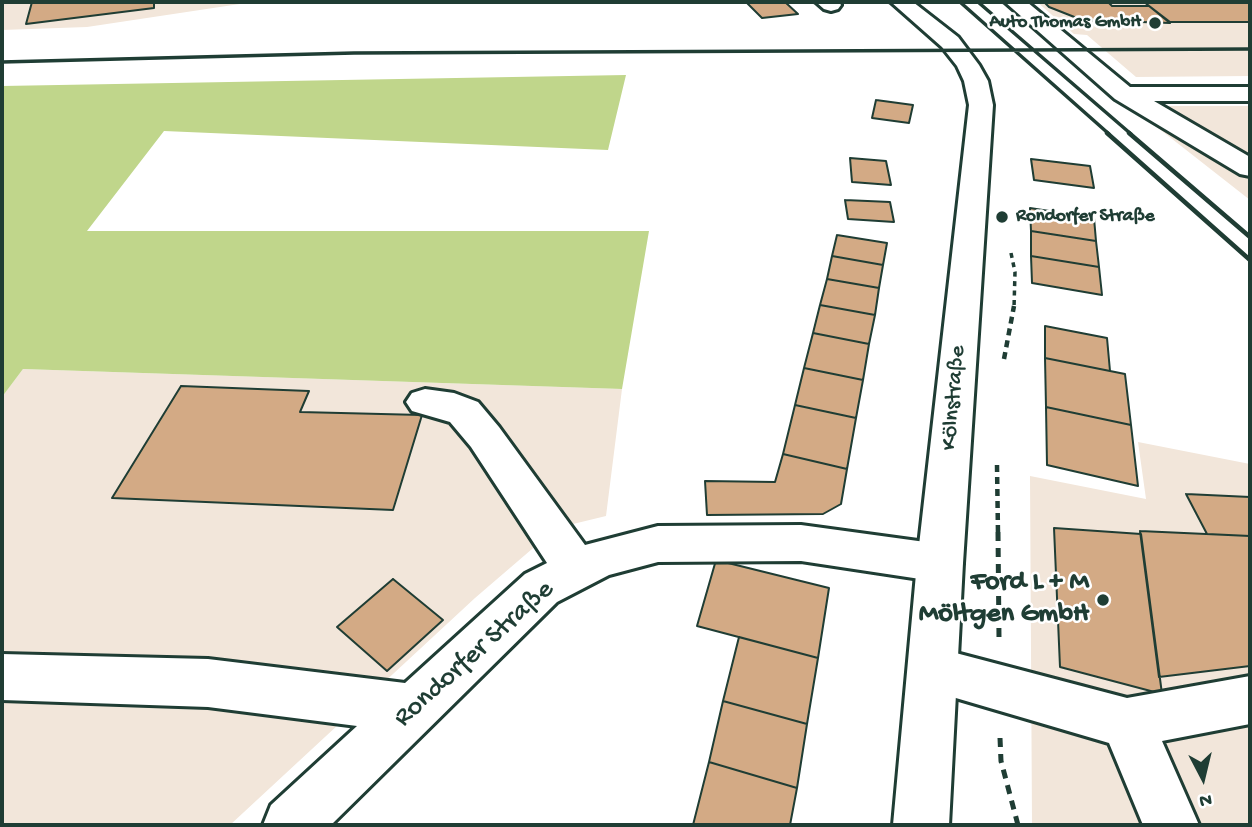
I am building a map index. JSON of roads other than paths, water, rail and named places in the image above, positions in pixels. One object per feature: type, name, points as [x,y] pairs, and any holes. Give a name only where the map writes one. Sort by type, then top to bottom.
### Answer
[{"type":"main road","name":"Kölnstraße","points":[[901,2],[950,42],[968,65],[976,81],[981,105],[940,563],[921,825]]},
{"type":"main road","points":[[1015,2],[1124,94],[1250,168]]},
{"type":"main road","points":[[1124,94],[1250,94]]},
{"type":"main road","points":[[1160,116],[1250,117]]},
{"type":"main road","points":[[425,402],[454,406],[464,412],[485,437],[577,570]]},
{"type":"main road","name":"Rondorfer Straße","points":[[291,825],[541,588],[598,559],[658,544],[802,543],[940,563]]},
{"type":"main road","points":[[933,670],[1127,723],[1250,701]]},
{"type":"main road","points":[[2,677],[208,683],[414,709]]},
{"type":"main road","points":[[1127,723],[1171,825]]},
{"type":"railway","points":[[960,2],[1014,50]]},
{"type":"railway","points":[[978,2],[1034,50]]},
{"type":"railway","points":[[1034,50],[1250,49]]},
{"type":"railway","points":[[2,62],[354,53],[1014,50]]},
{"type":"railway","points":[[1014,50],[1109,134]]},
{"type":"railway","points":[[1014,50],[1034,50]]},
{"type":"railway","points":[[1034,50],[1131,134]]},
{"type":"railway","points":[[1107,133],[1250,260]]},
{"type":"railway","points":[[1129,133],[1250,237]]},
{"type":"place","name":"Auto Thomas GmbH","points":[[1155,23]]},
{"type":"place","name":"Rondorfer Straße","points":[[1002,217]]},
{"type":"place","name":"Ford L + M Möltgen GmbH","points":[[1103,600]]}]
